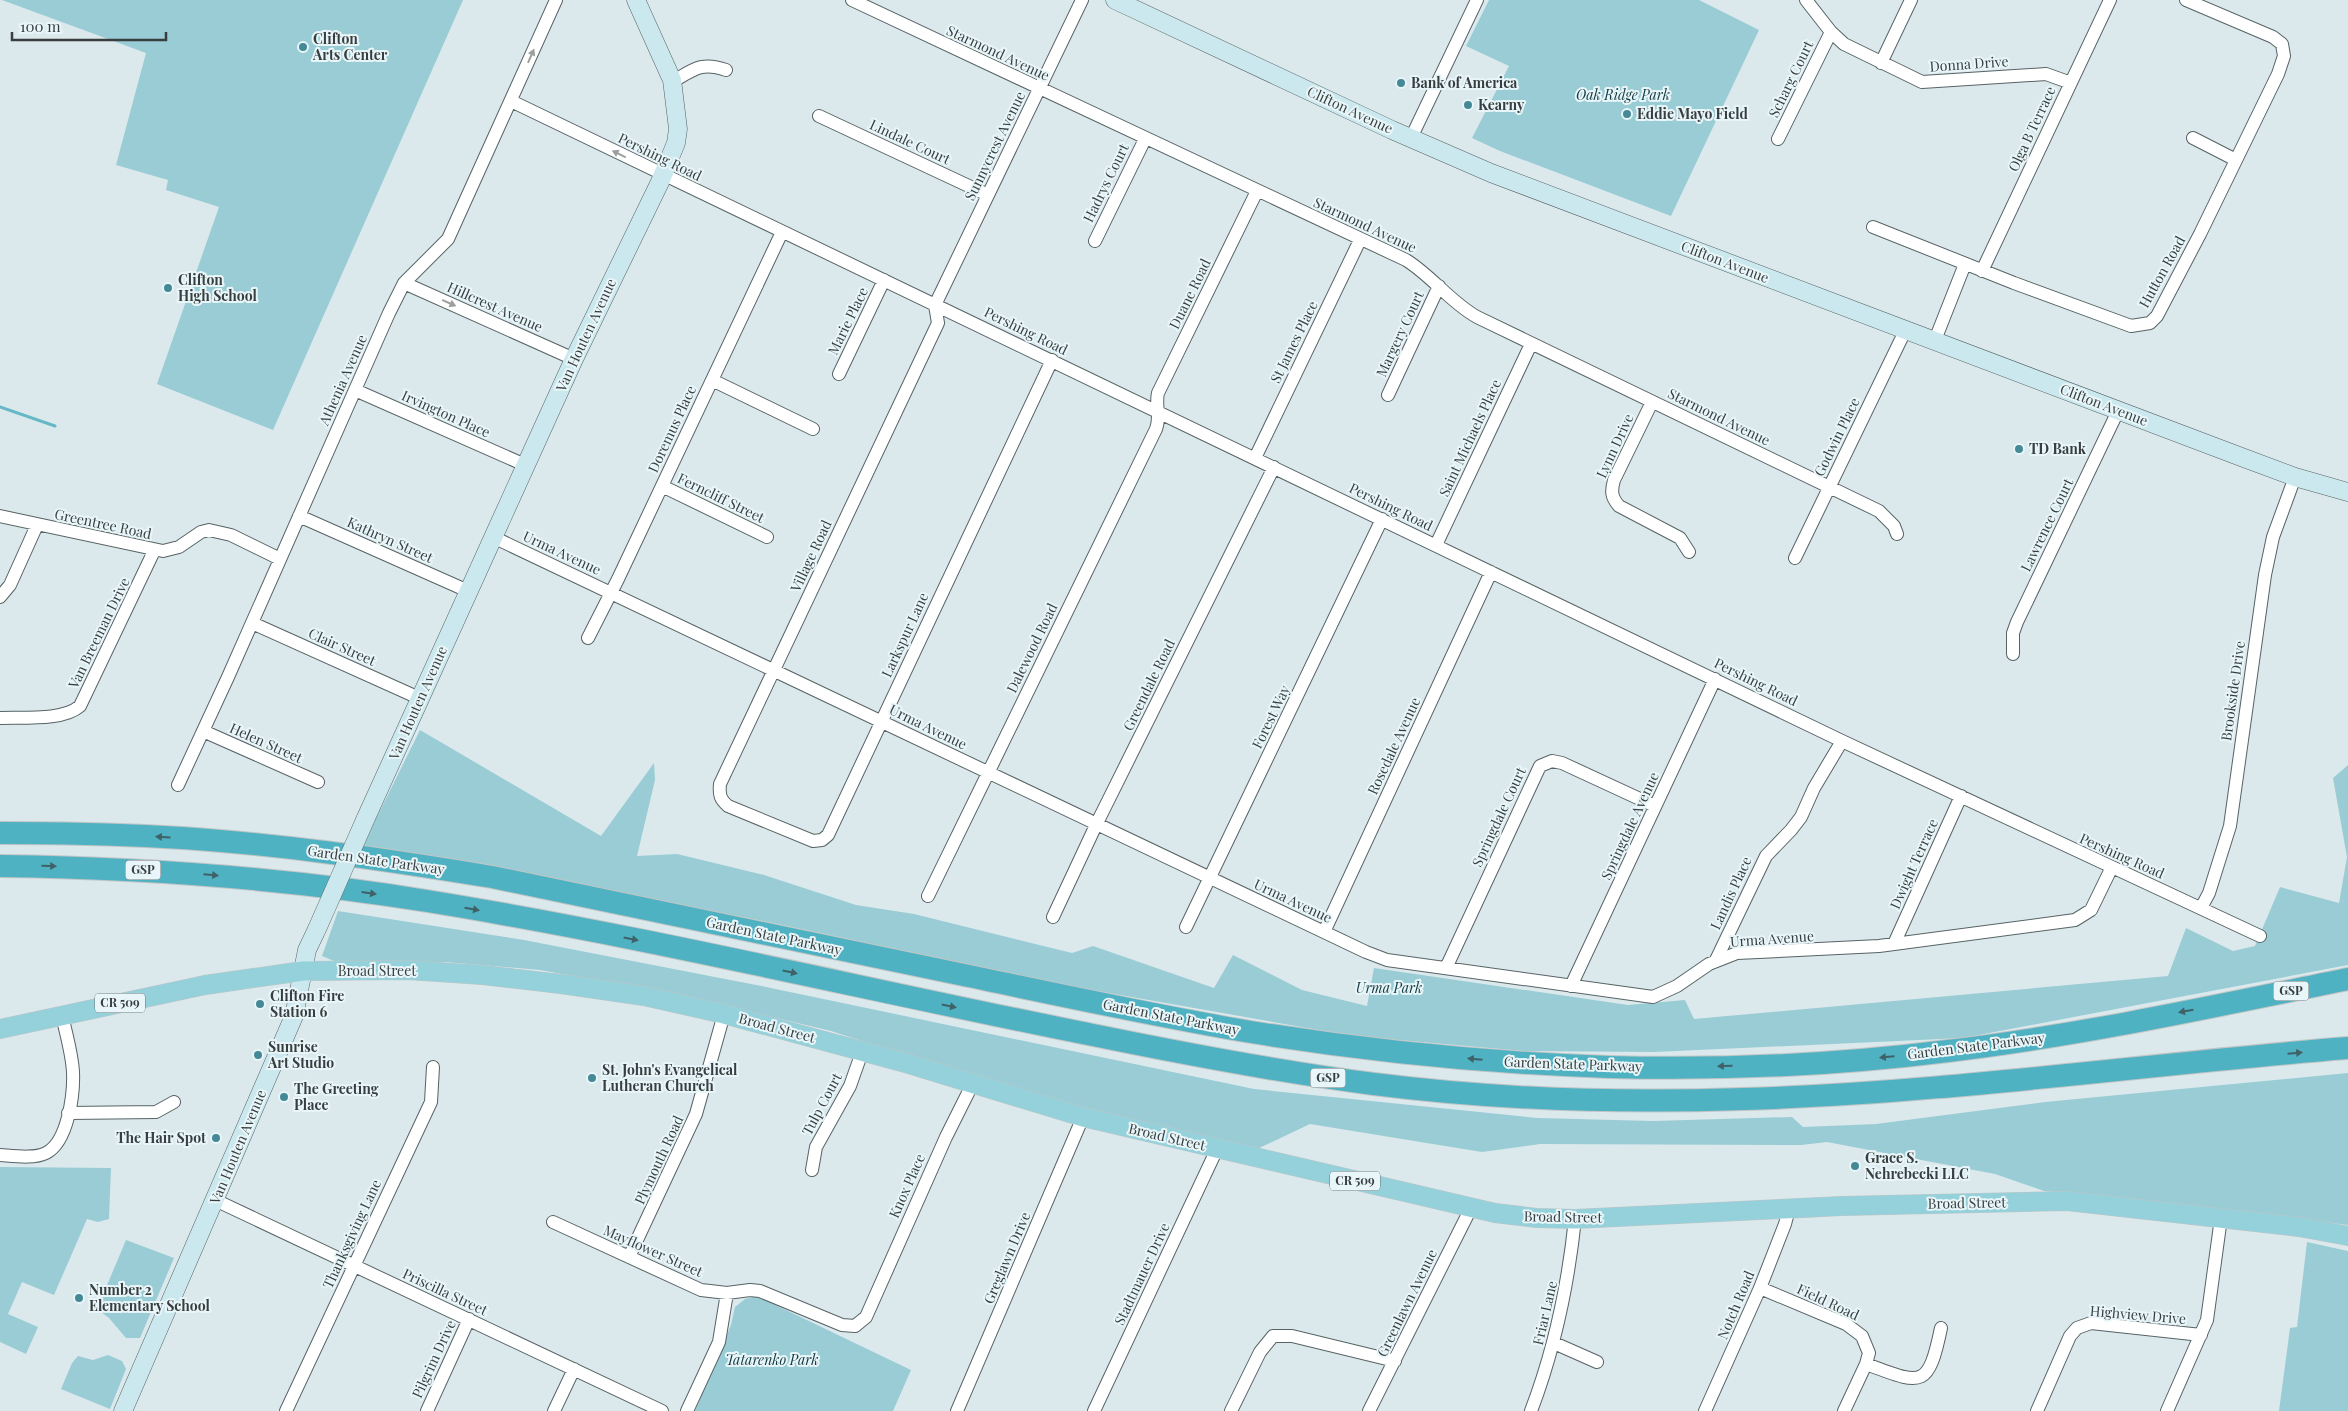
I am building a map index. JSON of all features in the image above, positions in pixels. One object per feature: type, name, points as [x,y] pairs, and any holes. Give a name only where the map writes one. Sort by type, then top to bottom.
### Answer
[{"type":"highway","name":"Garden State Parkway","points":[[0,833],[165,837],[264,846],[414,864],[492,877],[1107,1005],[1249,1032],[1368,1049],[1486,1060],[1608,1066],[1693,1067],[1826,1062],[1895,1056],[2043,1038],[2348,979]]},
{"type":"highway","name":"GSP","points":[[0,866],[183,873],[286,882],[424,900],[672,947],[1265,1069],[1380,1085],[1439,1090],[1536,1097],[1742,1100],[1954,1086],[2348,1048]]},
{"type":"main road","name":"Van Houten Avenue","points":[[123,1411],[294,1016],[307,950],[316,929],[525,465],[663,176],[676,143],[678,129],[672,82],[636,0]]},
{"type":"main road","name":"Clifton Avenue","points":[[1115,0],[1411,138],[1499,176],[2295,477],[2348,492]]},
{"type":"main road","name":"Broad Street","points":[[0,1028],[205,985],[303,971],[408,970],[483,975],[627,993],[724,1014],[902,1062],[972,1085],[1083,1117],[1471,1208],[1537,1218],[1575,1219],[1789,1209],[2068,1201],[2299,1227],[2348,1236]]},
{"type":"street","name":"Athenia Avenue","points":[[178,785],[404,283],[448,239],[556,0]]},
{"type":"street","name":"Starmond Avenue","points":[[852,0],[1039,90],[1406,260],[1418,267],[1462,309],[1879,511],[1894,526],[1897,534]]},
{"type":"street","name":"Sunnycrest Avenue","points":[[935,305],[1082,0]]},
{"type":"street","points":[[1411,138],[1477,0]]},
{"type":"street","name":"Donna Drive","points":[[1806,0],[1831,32],[1844,44],[1922,82],[2046,74],[2071,83]]},
{"type":"street","points":[[1882,63],[1911,0]]},
{"type":"street","name":"Olga B Terrace","points":[[1982,271],[2110,0]]},
{"type":"street","name":"Hutton Road","points":[[1873,227],[1982,271],[2131,326],[2150,323],[2156,316],[2200,234],[2278,74],[2284,56],[2282,44],[2260,32],[2186,0]]},
{"type":"street","name":"Scharg Court","points":[[1778,139],[1831,32]]},
{"type":"street","points":[[672,82],[697,67],[707,65],[726,70]]},
{"type":"street","name":"Pershing Road","points":[[511,101],[663,176],[1052,360],[1842,741],[2260,936]]},
{"type":"street","name":"Lindale Court","points":[[819,116],[988,195]]},
{"type":"street","name":"Hadrys Court","points":[[1095,241],[1145,138]]},
{"type":"street","points":[[2192,138],[2236,160]]},
{"type":"street","name":"Duane Road","points":[[1159,412],[1158,393],[1257,191]]},
{"type":"street","name":"Doremus Place","points":[[588,638],[782,232]]},
{"type":"street","name":"St James Place","points":[[1255,458],[1360,240]]},
{"type":"street","points":[[1934,340],[1965,264]]},
{"type":"street","name":"Marie Place","points":[[839,374],[884,280]]},
{"type":"street","name":"Hillcrest Avenue","points":[[404,283],[574,359]]},
{"type":"street","name":"Margery Court","points":[[1388,395],[1439,286]]},
{"type":"street","name":"Village Road","points":[[740,811],[721,800],[719,794],[720,784],[938,323],[935,305]]},
{"type":"street","name":"Godwin Place","points":[[1795,558],[1906,329]]},
{"type":"street","name":"Saint Michaels Place","points":[[1436,545],[1532,344]]},
{"type":"street","name":"Larkspur Lane","points":[[740,811],[813,841],[826,838],[1052,360]]},
{"type":"street","points":[[712,380],[813,429]]},
{"type":"street","name":"Irvington Place","points":[[355,390],[525,465]]},
{"type":"street","name":"Lynn Drive","points":[[1652,402],[1614,480],[1611,490],[1613,500],[1619,506],[1680,538],[1690,552]]},
{"type":"street","name":"Lawrence Court","points":[[2013,654],[2013,633],[2017,622],[2118,411]]},
{"type":"street","name":"Dalewood Road","points":[[928,896],[1156,429],[1159,412]]},
{"type":"street","name":"Greendale Road","points":[[1053,918],[1096,825],[1274,467]]},
{"type":"street","name":"Brookside Drive","points":[[2201,908],[2212,885],[2230,826],[2265,575],[2273,537],[2295,477]]},
{"type":"street","name":"Ferncliff Street","points":[[662,486],[766,537]]},
{"type":"street","name":"Greentree Road","points":[[0,516],[163,551],[179,547],[209,530],[231,535],[280,559]]},
{"type":"street","name":"Kathryn Street","points":[[299,516],[468,591]]},
{"type":"street","name":"Forest Way","points":[[1186,927],[1382,519]]},
{"type":"street","points":[[0,597],[10,584],[37,525]]},
{"type":"street","name":"Urma Avenue","points":[[493,537],[1209,879],[1386,960],[1653,997],[1677,986],[1716,960],[1737,953],[1822,950],[1894,944],[2075,920],[2091,910],[2111,868]]},
{"type":"street","name":"Van Breeman Drive","points":[[0,718],[62,715],[72,713],[80,706],[154,550]]},
{"type":"street","name":"Rosedale Avenue","points":[[1324,932],[1491,572]]},
{"type":"street","name":"Clair Street","points":[[252,623],[420,698]]},
{"type":"street","name":"Springdale Avenue","points":[[1571,986],[1715,679]]},
{"type":"street","name":"Helen Street","points":[[203,731],[318,782]]},
{"type":"street","name":"Landis Place","points":[[1716,960],[1760,866],[1766,856],[1801,817],[1814,788],[1842,741]]},
{"type":"street","name":"Springdale Court","points":[[1446,968],[1540,766],[1552,761],[1562,762],[1655,806]]},
{"type":"street","name":"Dwight Terrace","points":[[1894,944],[1961,796]]},
{"type":"street","name":"Plymouth Road","points":[[629,1257],[696,1114],[724,1014]]},
{"type":"street","points":[[0,1155],[17,1156],[46,1153],[60,1141],[68,1113],[73,1073],[62,1015]]},
{"type":"street","name":"Tulp Court","points":[[812,1170],[816,1147],[850,1086],[862,1052]]},
{"type":"street","name":"Thanksgiving Lane","points":[[286,1411],[430,1102],[433,1067]]},
{"type":"street","name":"Knox Place","points":[[873,1302],[946,1137],[972,1085]]},
{"type":"street","points":[[68,1113],[156,1112],[174,1102]]},
{"type":"street","name":"Greglawn Drive","points":[[957,1411],[1083,1117]]},
{"type":"street","name":"Stadtmauer Drive","points":[[1094,1411],[1217,1149]]},
{"type":"street","name":"Priscilla Street","points":[[215,1200],[662,1411]]},
{"type":"street","name":"Greenlawn Avenue","points":[[1369,1411],[1471,1208]]},
{"type":"street","name":"Notch Road","points":[[1705,1411],[1760,1288],[1789,1209]]},
{"type":"street","name":"Highview Drive","points":[[2166,1411],[2210,1311],[2221,1218]]},
{"type":"street","name":"Friar Lane","points":[[1531,1411],[1554,1343],[1569,1277],[1575,1219]]},
{"type":"street","name":"Mayflower Street","points":[[554,1222],[701,1290],[727,1292],[750,1290],[766,1292],[850,1327],[862,1322],[873,1302]]},
{"type":"street","name":"Field Road","points":[[1760,1288],[1855,1329],[1867,1345],[1869,1353],[1866,1364]]},
{"type":"street","points":[[687,1411],[719,1342],[727,1292]]},
{"type":"street","name":"Pilgrim Drive","points":[[427,1411],[469,1319]]},
{"type":"street","name":"Highview Drive","points":[[2037,1411],[2070,1336],[2077,1328],[2086,1324],[2201,1335]]},
{"type":"street","points":[[1844,1411],[1866,1364],[1908,1379],[1919,1377],[1932,1364],[1941,1328]]},
{"type":"street","points":[[1231,1411],[1260,1352],[1273,1336],[1292,1336],[1395,1361]]},
{"type":"street","points":[[1554,1343],[1597,1362]]},
{"type":"street","points":[[554,1411],[574,1369]]},
{"type":"green space","points":[[2,0],[463,0],[273,430],[157,384],[219,207],[166,190],[168,180],[116,165],[146,53]]},
{"type":"green space","name":"Oak Ridge Park","points":[[1489,0],[1699,0],[1759,30],[1671,216],[1500,151],[1472,138],[1509,66],[1466,46]]},
{"type":"green space","name":"Urma Park","points":[[420,730],[601,836],[654,763],[655,780],[637,856],[677,854],[764,875],[856,905],[914,914],[1072,953],[1093,946],[1214,988],[1233,955],[1302,990],[1367,1006],[1374,968],[1628,1005],[1685,1000],[1694,1019],[2168,976],[2186,928],[2233,951],[2255,946],[2280,887],[2339,903],[2347,857],[2333,778],[2348,765],[2348,965],[1963,1038],[1654,1052],[1524,1051],[1353,1036],[1069,986],[778,924],[507,873],[360,851]]},
{"type":"green space","points":[[338,911],[524,940],[766,987],[1254,1089],[1537,1118],[1653,1121],[1792,1117],[1803,1127],[1876,1124],[2045,1102],[2348,1073],[2348,1225],[2044,1191],[1995,1174],[1827,1142],[1801,1145],[1540,1144],[1482,1152],[1310,1124],[1255,1150],[1009,1089],[831,1031],[697,999],[540,970],[445,962],[341,964],[322,956]]},
{"type":"green space","points":[[0,1167],[111,1168],[109,1219],[98,1222],[87,1219],[54,1295],[22,1282],[8,1314],[38,1327],[26,1354],[0,1342]]},
{"type":"green space","points":[[126,1240],[174,1258],[140,1338],[126,1338],[109,1318],[97,1309]]},
{"type":"green space","points":[[2307,1242],[2348,1251],[2348,1411],[2279,1411],[2290,1328],[2297,1327]]},
{"type":"green space","name":"Tatarenko Park","points":[[757,1296],[911,1370],[893,1411],[695,1411],[731,1325],[735,1307],[745,1299]]},
{"type":"green space","points":[[108,1355],[122,1361],[126,1369],[110,1409],[61,1389],[72,1363],[78,1356],[93,1360]]},
{"type":"waterway","points":[[0,407],[55,426]]},
{"type":"place","name":"Clifton Arts Center","points":[[303,47]]},
{"type":"place","name":"Bank of America","points":[[1401,83]]},
{"type":"place","name":"Kearny","points":[[1468,105]]},
{"type":"place","name":"Eddie Mayo Field","points":[[1627,114]]},
{"type":"place","name":"Clifton High School","points":[[168,288]]},
{"type":"place","name":"TD Bank","points":[[2019,449]]},
{"type":"place","name":"Clifton Fire Station 6","points":[[260,1004]]},
{"type":"place","name":"Sunrise Art Studio","points":[[258,1055]]},
{"type":"place","name":"St. John's Evangelical Lutheran Church","points":[[592,1078]]},
{"type":"place","name":"The Greeting Place","points":[[284,1097]]},
{"type":"place","name":"The Hair Spot","points":[[216,1138]]},
{"type":"place","name":"Grace S. Nehrebecki LLC","points":[[1855,1166]]},
{"type":"place","name":"Number 2 Elementary School","points":[[79,1298]]}]
